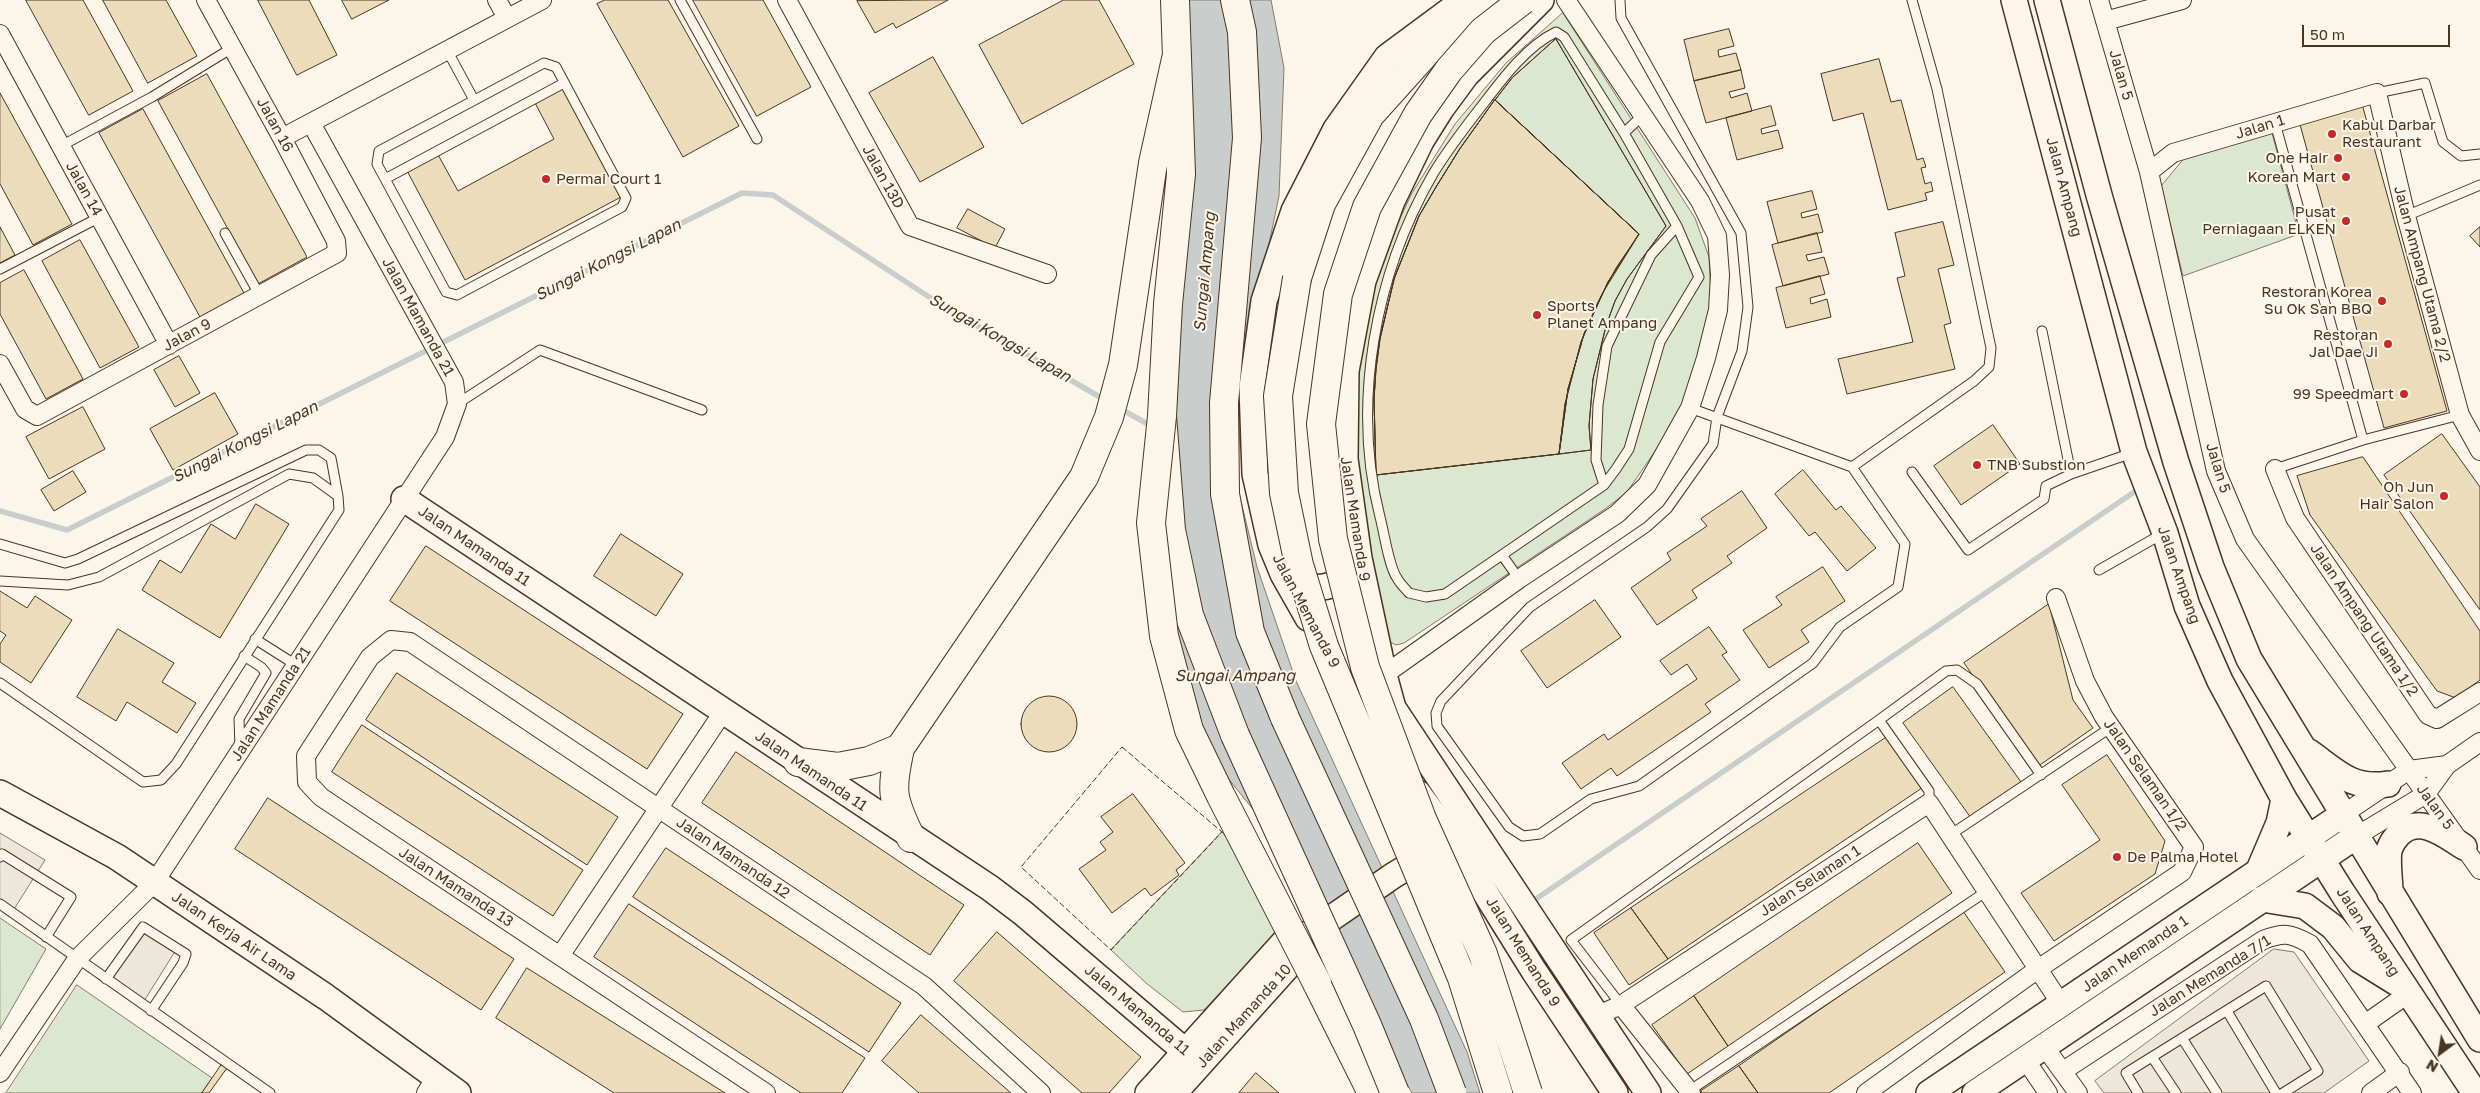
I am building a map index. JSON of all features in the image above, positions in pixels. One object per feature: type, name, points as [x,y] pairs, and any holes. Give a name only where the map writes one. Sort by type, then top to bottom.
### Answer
[{"type":"highway","points":[[1175,0],[1181,174],[1168,304],[1162,416],[1151,523],[1164,636],[1189,730],[1372,1093]]},
{"type":"highway","points":[[1235,0],[1242,32],[1247,138],[1224,403],[1225,494],[1250,632],[1285,718],[1424,1019],[1452,1093]]},
{"type":"highway","points":[[1487,0],[1451,25],[1370,115],[1321,204],[1297,278],[1278,396],[1284,493],[1298,565],[1328,655],[1462,978],[1498,1093]]},
{"type":"highway","points":[[1523,0],[1483,31],[1449,70],[1418,114],[1367,207],[1338,294],[1321,424],[1333,539],[1365,667],[1422,819],[1483,954],[1528,1093]]},
{"type":"highway","points":[[911,838],[896,806],[892,784],[900,748],[1084,478],[1110,416],[1123,365],[1153,163],[1176,59]]},
{"type":"highway","points":[[1162,416],[1171,530],[1189,615],[1235,735],[1367,1025],[1394,1093]]},
{"type":"highway","points":[[798,762],[838,767],[869,761],[900,748]]},
{"type":"street","name":"Jalan 16","points":[[206,0],[282,138],[336,242],[338,254]]},
{"type":"street","points":[[497,0],[507,18]]},
{"type":"street","points":[[282,138],[542,0]]},
{"type":"street","name":"Jalan 13D","points":[[787,0],[910,226],[1047,274]]},
{"type":"street","name":"Jalan Memanda 9","points":[[1464,0],[1387,57],[1336,129],[1294,211],[1264,301],[1252,387],[1255,474],[1271,545],[1284,574],[1369,726],[1453,841],[1534,971],[1615,1093]]},
{"type":"street","name":"Jalan Mamanda 9","points":[[1384,675],[1359,558],[1345,459],[1346,371],[1363,281],[1392,201],[1421,141],[1440,109],[1466,76],[1541,0]]},
{"type":"street","points":[[1369,726],[1369,704],[1384,675],[1519,579],[1617,514],[1634,500],[1647,485],[1690,408],[1706,358],[1718,310],[1720,275],[1717,236],[1700,201],[1639,119],[1566,0]]},
{"type":"street","name":"Jalan Ampang","points":[[2014,0],[2134,452],[2165,533],[2187,606],[2220,681],[2284,799],[2406,990],[2475,1093]]},
{"type":"street","name":"Jalan Ampang","points":[[2047,0],[2107,224],[2176,462],[2211,567],[2249,659],[2390,895],[2480,1039]]},
{"type":"street","name":"Jalan 5","points":[[2100,0],[2149,172],[2216,471],[2236,521],[2244,539],[2480,870]]},
{"type":"street","points":[[2105,21],[2182,0]]},
{"type":"street","name":"Jalan 14","points":[[1,37],[169,345]]},
{"type":"street","name":"Jalan 1","points":[[2149,172],[2173,153],[2377,93]]},
{"type":"street","name":"Jalan Ampang Utama 2/2","points":[[2377,93],[2406,216],[2460,416],[2480,450]]},
{"type":"street","name":"Jalan Mamanda 21","points":[[0,1073],[76,959],[154,883],[445,437],[457,404],[454,382],[311,123]]},
{"type":"street","name":"Jalan 9","points":[[2,374],[25,409],[37,416],[338,254]]},
{"type":"street","name":"Jalan Ampang Utama 1/2","points":[[2276,469],[2295,518],[2428,715],[2437,720],[2480,692]]},
{"type":"street","name":"Jalan Mamanda 11","points":[[404,499],[911,838],[990,888],[1023,913],[1193,1057]]},
{"type":"street","points":[[1284,574],[1294,581],[1309,586],[1332,586],[1349,576],[1359,558]]},
{"type":"street","name":"Jalan Selaman 1/2","points":[[2038,969],[2182,872],[2194,847],[2110,728],[2085,681],[2056,598]]},
{"type":"street","name":"Jalan Mamanda 13","points":[[410,642],[391,640],[370,657],[306,756],[307,782],[321,797],[766,1093]]},
{"type":"street","name":"Jalan Mamanda 12","points":[[410,642],[924,986],[1041,1093]]},
{"type":"street","name":"Jalan Memanda 9","points":[[1384,675],[1393,708],[1648,1093]]},
{"type":"street","points":[[560,956],[723,712]]},
{"type":"street","points":[[2355,837],[2426,794],[2447,766],[2480,742]]},
{"type":"street","points":[[2300,745],[2344,778],[2356,784],[2372,786],[2388,784]]},
{"type":"street","points":[[2342,815],[2409,770],[2447,766]]},
{"type":"street","points":[[1399,872],[1413,841],[1416,813],[1412,784]]},
{"type":"street","name":"Jalan Kerja Air Lama","points":[[0,793],[117,858],[326,997],[431,1085],[458,1093]]},
{"type":"street","points":[[2259,870],[2279,823],[2284,799]]},
{"type":"street","points":[[1929,803],[2061,1004]]},
{"type":"street","name":"Jalan Selaman 1","points":[[1596,1016],[1620,1005],[1929,803]]},
{"type":"street","name":"Jalan Memanda 1","points":[[1929,1093],[2342,815]]},
{"type":"street","points":[[2390,895],[2389,850],[2395,839],[2405,828],[2421,825],[2438,830],[2464,847]]},
{"type":"street","name":"Jalan Mamanda 10","points":[[1148,1093],[1193,1057],[1299,954],[1312,931],[1399,872],[1474,828]]},
{"type":"street","name":"Jalan Memanda 1","points":[[1975,1093],[2355,837]]},
{"type":"street","points":[[2262,900],[2305,906],[2333,927],[2360,960],[2406,990],[2366,1024]]},
{"type":"street","name":"Jalan Memanda 7/1","points":[[2063,1071],[2263,940],[2278,934],[2293,935],[2310,944],[2400,1072],[2412,1093]]},
{"type":"street","points":[[1866,1093],[2038,969]]},
{"type":"street","points":[[2123,993],[2141,1019]]},
{"type":"street","points":[[1620,1005],[1690,1092]]},
{"type":"street","points":[[2034,1053],[2063,1071],[2078,1093]]},
{"type":"street","points":[[2034,1053],[2045,1092]]},
{"type":"street","name":"Jalan Mamanda 10","points":[[1174,1093],[1193,1057]]},
{"type":"street","points":[[2371,1093],[2400,1072]]},
{"type":"lane","points":[[680,0],[757,140]]},
{"type":"lane","points":[[1620,0],[1621,18],[1741,233],[1748,307],[1742,351],[1717,417],[1713,444],[1667,509],[1647,527],[1530,607],[1441,702],[1436,713],[1437,726],[1509,827],[1524,836],[1540,834],[1591,799],[1639,786],[1813,663],[1840,627],[1898,587],[1905,544],[1852,467],[1717,417],[1690,408]]},
{"type":"lane","points":[[1852,467],[1974,381],[1989,366],[1992,348],[1937,89],[1912,0]]},
{"type":"lane","points":[[1556,32],[1564,36],[1624,133],[1677,226],[1699,277],[1660,342],[1629,449],[1604,485],[1445,594],[1426,597],[1408,593],[1396,577],[1373,491],[1369,426],[1369,373],[1376,326],[1388,281],[1407,227],[1433,175],[1492,92],[1520,60],[1550,35],[1556,32]]},
{"type":"lane","points":[[60,146],[152,97],[232,48]]},
{"type":"lane","points":[[447,50],[474,100]]},
{"type":"lane","points":[[544,63],[556,67],[626,198],[622,207],[457,295],[446,292],[377,164],[379,151],[474,100],[544,63]]},
{"type":"lane","points":[[385,179],[564,83]]},
{"type":"lane","points":[[2377,93],[2425,83],[2442,142],[2461,156],[2480,154]]},
{"type":"lane","points":[[1624,133],[1639,119]]},
{"type":"lane","points":[[2275,123],[2363,440]]},
{"type":"lane","points":[[2406,216],[2480,185]]},
{"type":"lane","points":[[0,268],[100,217]]},
{"type":"lane","points":[[1604,485],[1596,460],[1598,405],[1607,346],[1651,255],[1677,226]]},
{"type":"lane","points":[[226,232],[260,296]]},
{"type":"lane","points":[[2042,330],[2070,474]]},
{"type":"lane","points":[[457,404],[540,350],[702,410]]},
{"type":"lane","points":[[2276,469],[2363,440],[2460,416]]},
{"type":"lane","points":[[0,544],[65,563],[78,559],[306,450],[319,450],[331,458],[339,510],[176,764],[162,780],[144,782],[0,683]]},
{"type":"lane","points":[[1912,472],[1968,550],[2044,499],[2046,486],[2070,474],[2134,452]]},
{"type":"lane","points":[[0,581],[68,585],[100,577],[289,474],[313,478],[338,496]]},
{"type":"lane","points":[[2099,570],[2165,533]]},
{"type":"lane","points":[[1502,555],[1519,579]]},
{"type":"lane","points":[[255,639],[296,665]]},
{"type":"lane","points":[[241,750],[239,719],[266,673],[261,667],[244,656]]},
{"type":"lane","points":[[1620,1005],[1571,940],[1946,671],[1957,670],[1977,684],[2041,774]]},
{"type":"lane","points":[[1878,720],[1929,791],[1929,803]]},
{"type":"lane","points":[[1950,835],[2110,728]]},
{"type":"lane","points":[[0,857],[2,854],[71,897],[46,937]]},
{"type":"lane","points":[[1690,1092],[1987,891]]},
{"type":"lane","points":[[0,904],[270,1093]]},
{"type":"lane","points":[[106,979],[143,927],[186,954],[183,963],[151,1011]]},
{"type":"lane","points":[[2138,1093],[2126,1073],[2266,986],[2318,1071],[2283,1093]]},
{"type":"lane","points":[[2227,1011],[2276,1093]]},
{"type":"lane","points":[[2182,1038],[2217,1093]]},
{"type":"lane","points":[[2152,1057],[2176,1093]]},
{"type":"green space","name":"Sports Planet Ampang","points":[[1563,13],[1695,218],[1709,257],[1711,300],[1698,367],[1673,425],[1627,492],[1605,509],[1404,643],[1396,645],[1388,641],[1369,586],[1350,397],[1376,279],[1392,235],[1412,193],[1455,124],[1506,63]]},
{"type":"green space","points":[[2272,133],[2299,234],[2183,276],[2161,186],[2186,156]]},
{"type":"green space","points":[[1222,832],[1290,919],[1204,1010],[1183,1012],[1146,983],[1111,950]]},
{"type":"green space","points":[[0,918],[46,949],[0,1029]]},
{"type":"green space","points":[[77,985],[212,1078],[202,1093],[6,1093]]},
{"type":"shaded area","points":[[0,833],[45,860],[11,914],[0,907]]},
{"type":"shaded area","points":[[143,930],[176,950],[144,1001],[112,980]]},
{"type":"shaded area","points":[[2274,949],[2294,952],[2369,1061],[2324,1093],[2104,1093],[2095,1081]]},
{"type":"water","name":"Sungai Ampang","points":[[1174,0],[1271,0],[1284,68],[1279,196],[1243,369],[1237,485],[1257,567],[1296,681],[1467,1052],[1480,1093],[1412,1093],[1385,1047],[1268,828],[1203,747],[1161,611],[1179,286]]},
{"type":"building","points":[[26,0],[83,0],[133,91],[89,115]]},
{"type":"building","points":[[103,0],[166,0],[197,56],[148,83]]},
{"type":"building","points":[[258,0],[309,0],[337,55],[297,75]]},
{"type":"building","points":[[342,0],[389,0],[352,19]]},
{"type":"building","points":[[605,0],[668,0],[739,126],[683,157],[597,4]]},
{"type":"building","points":[[693,0],[763,0],[811,87],[757,116]]},
{"type":"building","points":[[948,0],[896,28],[893,23],[875,33],[857,1]]},
{"type":"building","points":[[1064,0],[1099,0],[1134,64],[1022,124],[979,45]]},
{"type":"building","points":[[1729,29],[1734,46],[1718,50],[1719,57],[1736,53],[1741,70],[1694,81],[1684,40]]},
{"type":"building","points":[[1556,39],[1666,226],[1627,279],[1615,301],[1606,326],[1593,379],[1589,426],[1591,450],[1559,454],[1568,389],[1584,334],[1608,282],[1639,234],[1495,100],[1512,78]]},
{"type":"building","points":[[1556,39],[1666,226],[1627,279],[1615,301],[1606,326],[1593,379],[1589,426],[1591,450],[1559,454],[1565,404],[1581,342],[1602,294],[1639,234],[1495,100],[1512,78]]},
{"type":"building","points":[[933,57],[984,147],[920,182],[869,93]]},
{"type":"building","points":[[1879,59],[1891,102],[1901,100],[1917,160],[1923,158],[1926,167],[1921,168],[1925,184],[1931,182],[1933,191],[1925,193],[1927,200],[1888,210],[1863,113],[1833,121],[1821,74]]},
{"type":"building","points":[[1741,70],[1745,88],[1729,92],[1731,98],[1747,93],[1752,111],[1706,123],[1694,81]]},
{"type":"building","points":[[207,74],[307,257],[258,284],[158,101]]},
{"type":"building","name":"Permai Court 1","points":[[560,84],[621,197],[465,280],[405,167],[436,151],[458,191],[554,139],[533,99]]},
{"type":"building","points":[[0,93],[72,224],[33,245],[0,184]]},
{"type":"building","points":[[1495,100],[1639,234],[1616,268],[1597,304],[1581,342],[1565,404],[1559,454],[1376,475],[1374,399],[1376,369],[1380,339],[1394,279],[1419,216],[1459,150]]},
{"type":"building","points":[[1495,100],[1639,234],[1608,282],[1584,334],[1568,389],[1559,454],[1376,475],[1374,399],[1376,369],[1380,339],[1394,279],[1419,216],[1459,150]]},
{"type":"building","points":[[1495,100],[1639,234],[1608,282],[1584,334],[1568,389],[1559,454],[1376,475],[1374,398],[1376,367],[1380,337],[1395,276],[1419,216],[1459,150]]},
{"type":"building","points":[[2362,104],[2447,411],[2384,428],[2299,121]]},
{"type":"building","points":[[1771,106],[1776,125],[1761,129],[1762,134],[1778,130],[1783,148],[1737,160],[1726,118]]},
{"type":"building","points":[[143,109],[244,293],[200,317],[99,133]]},
{"type":"building","points":[[1812,191],[1817,209],[1801,213],[1802,218],[1818,214],[1823,232],[1778,243],[1767,202]]},
{"type":"building","points":[[968,209],[1005,229],[995,248],[957,228]]},
{"type":"building","points":[[1943,222],[1954,265],[1938,269],[1951,323],[1944,325],[1955,369],[1847,394],[1838,359],[1913,342],[1897,278],[1905,276],[1895,233]]},
{"type":"building","points":[[0,227],[15,255],[0,263]]},
{"type":"building","points":[[2480,227],[2480,247],[2470,236]]},
{"type":"building","points":[[1817,233],[1822,252],[1806,255],[1808,261],[1824,257],[1829,274],[1783,286],[1772,245]]},
{"type":"building","points":[[80,240],[139,347],[100,368],[42,261]]},
{"type":"building","points":[[24,270],[83,379],[46,399],[0,314],[0,283]]},
{"type":"building","points":[[1820,276],[1825,294],[1810,298],[1811,304],[1827,299],[1831,317],[1786,328],[1776,288]]},
{"type":"building","points":[[179,356],[200,393],[175,407],[154,370]]},
{"type":"building","points":[[215,393],[238,434],[173,470],[150,429]]},
{"type":"building","points":[[83,407],[105,449],[49,479],[26,437]]},
{"type":"building","name":"TNB Substion","points":[[1993,425],[2020,464],[1961,505],[1934,466]]},
{"type":"building","points":[[2442,434],[2480,487],[2480,610],[2384,475]]},
{"type":"building","points":[[2363,457],[2480,631],[2480,680],[2456,698],[2437,691],[2310,515],[2297,476]]},
{"type":"building","points":[[1803,470],[1836,510],[1841,506],[1876,548],[1847,571],[1815,532],[1809,536],[1775,494]]},
{"type":"building","points":[[73,471],[86,492],[54,511],[41,490]]},
{"type":"building","points":[[1742,491],[1767,528],[1727,556],[1732,563],[1692,590],[1697,598],[1657,625],[1631,588],[1671,560],[1667,553],[1707,526],[1701,519]]},
{"type":"building","points":[[256,504],[289,524],[220,638],[142,590],[160,560],[181,573],[211,524],[235,539]]},
{"type":"building","points":[[621,534],[683,574],[656,616],[594,576]]},
{"type":"building","points":[[426,546],[683,714],[647,769],[390,601]]},
{"type":"building","points":[[1823,567],[1845,601],[1801,630],[1809,642],[1769,668],[1743,630],[1782,605],[1776,597]]},
{"type":"building","points":[[0,591],[27,608],[35,596],[72,620],[31,683],[0,662],[0,644],[6,635],[0,631]]},
{"type":"building","points":[[1595,600],[1621,637],[1547,688],[1521,651]]},
{"type":"building","points":[[2049,604],[2073,700],[2093,728],[2037,767],[1964,663]]},
{"type":"building","points":[[1709,627],[1727,652],[1722,655],[1740,680],[1705,704],[1711,712],[1617,776],[1611,768],[1581,789],[1562,763],[1604,734],[1608,740],[1697,679],[1687,664],[1671,675],[1660,661]]},
{"type":"building","points":[[118,629],[174,663],[162,682],[196,703],[177,733],[127,702],[116,721],[77,697]]},
{"type":"building","points":[[397,673],[618,817],[587,865],[366,720]]},
{"type":"building","points":[[1953,687],[2021,782],[1971,818],[1903,723]]},
{"type":"building","points":[[1049,696],[1060,698],[1069,704],[1075,713],[1077,724],[1075,735],[1069,744],[1060,750],[1049,752],[1038,750],[1029,744],[1023,735],[1021,724],[1023,713],[1029,704],[1038,698]]},
{"type":"building","points":[[362,725],[583,870],[553,916],[332,772]]},
{"type":"building","points":[[1887,737],[1922,788],[1668,959],[1631,908]]},
{"type":"building","points":[[736,752],[964,905],[930,955],[702,803]]},
{"type":"building","name":"De Palma Hotel","points":[[2107,755],[2165,841],[2155,874],[2054,941],[2021,893],[2100,840],[2062,785]]},
{"type":"building","points":[[1133,794],[1185,863],[1176,870],[1179,875],[1151,896],[1145,888],[1112,913],[1079,869],[1106,850],[1100,842],[1113,832],[1101,817]]},
{"type":"building","points":[[268,798],[514,959],[481,1010],[235,849]]},
{"type":"building","points":[[1918,843],[1952,893],[1728,1046],[1694,996]]},
{"type":"building","points":[[666,848],[901,1003],[869,1052],[633,897]]},
{"type":"building","points":[[629,904],[865,1058],[842,1093],[801,1093],[594,957]]},
{"type":"building","points":[[1631,908],[1668,959],[1629,985],[1594,933]]},
{"type":"building","points":[[1963,911],[2005,972],[1829,1093],[1758,1093],[1739,1066]]},
{"type":"building","points":[[997,932],[1141,1057],[1109,1093],[1082,1093],[954,981]]},
{"type":"building","points":[[527,968],[725,1093],[614,1093],[496,1018]]},
{"type":"building","points":[[1694,996],[1728,1046],[1687,1074],[1652,1025]]},
{"type":"building","points":[[921,1015],[1011,1093],[919,1093],[882,1061]]},
{"type":"building","points":[[222,1064],[227,1068],[209,1093],[202,1093]]},
{"type":"building","points":[[1739,1066],[1758,1093],[1702,1093],[1701,1091]]},
{"type":"building","points":[[1256,1073],[1279,1093],[1239,1093]]},
{"type":"waterway","name":"Sungai Kongsi Lapan","points":[[0,511],[67,530],[742,193],[773,195],[943,306],[1105,400]]},
{"type":"waterway","name":"Sungai Kongsi Lapan","points":[[1119,408],[1153,427]]},
{"type":"waterway","points":[[1530,903],[2140,488]]},
{"type":"fence","points":[[1122,747],[1222,832],[1111,950],[1021,867],[1122,747]]},
{"type":"place","name":"Kabul Darbar Restaurant","points":[[2332,134]]},
{"type":"place","name":"One Hair","points":[[2338,158]]},
{"type":"place","name":"Korean Mart","points":[[2346,177]]},
{"type":"place","name":"Permai Court 1","points":[[546,179]]},
{"type":"place","name":"Pusat Perniagaan ELKEN","points":[[2346,221]]},
{"type":"place","name":"Restoran Korea Su Ok San BBQ","points":[[2382,301]]},
{"type":"place","name":"Sports Planet Ampang","points":[[1537,315]]},
{"type":"place","name":"Restoran Jal Dae Ji","points":[[2388,344]]},
{"type":"place","name":"99 Speedmart","points":[[2404,394]]},
{"type":"place","name":"TNB Substion","points":[[1977,465]]},
{"type":"place","name":"Oh Jun Hair Salon","points":[[2444,496]]},
{"type":"place","name":"De Palma Hotel","points":[[2117,857]]}]
